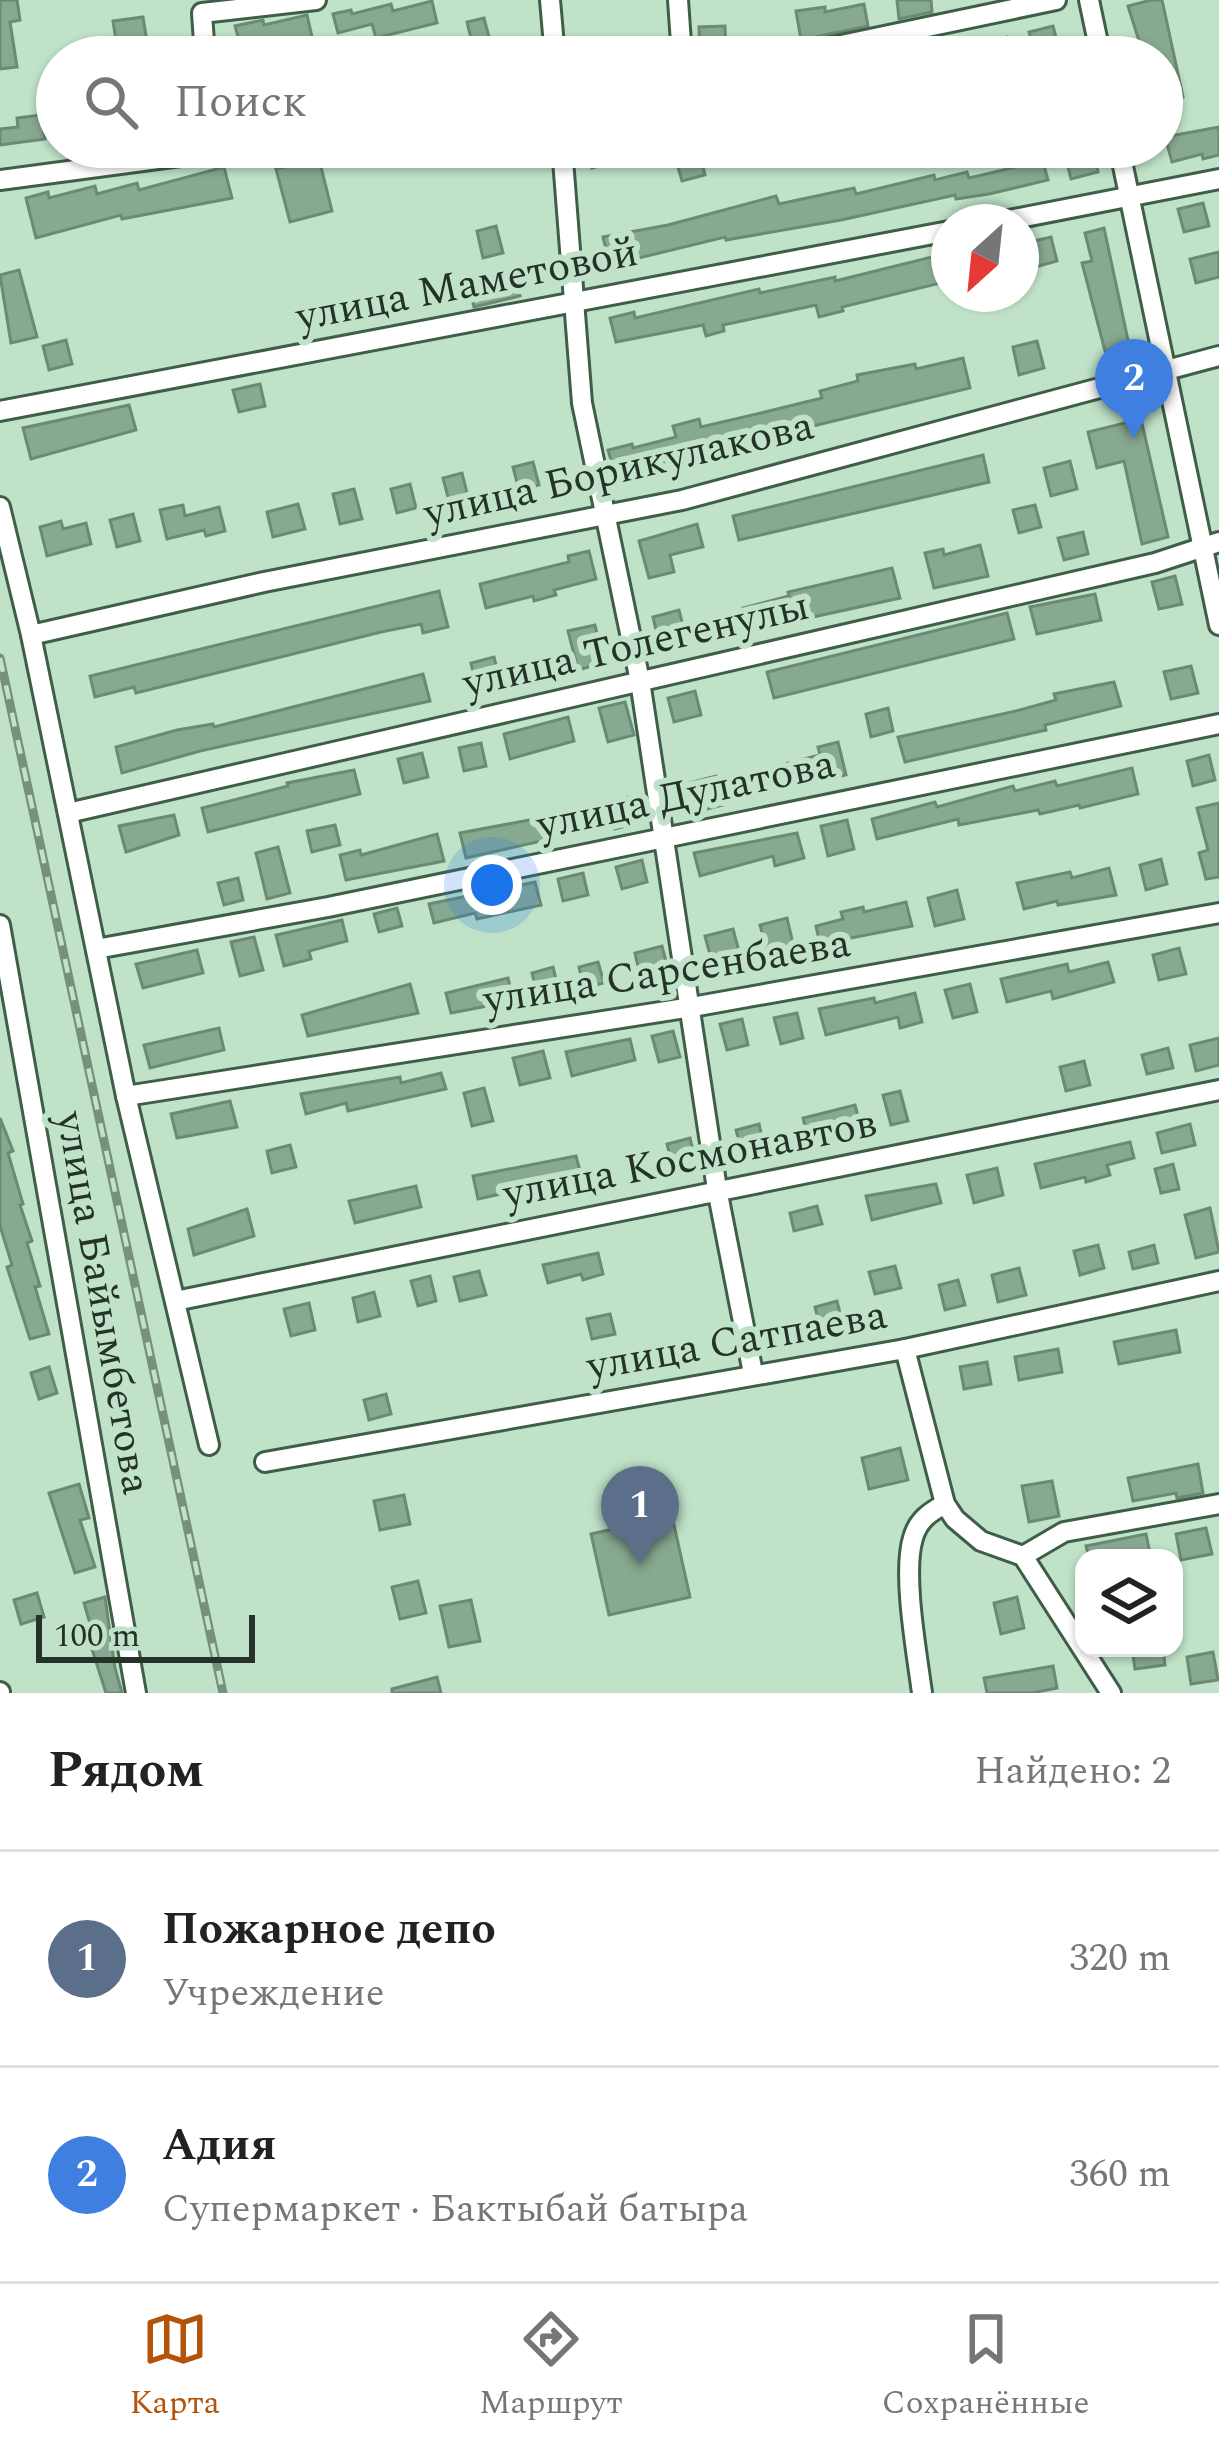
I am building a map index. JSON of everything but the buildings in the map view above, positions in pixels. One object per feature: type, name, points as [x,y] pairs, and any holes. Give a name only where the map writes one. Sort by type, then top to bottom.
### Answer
[{"type":"street","points":[[204,36],[202,13],[316,0]]},
{"type":"street","points":[[550,0],[553,36]]},
{"type":"street","points":[[678,0],[681,36]]},
{"type":"street","points":[[884,36],[1056,0]]},
{"type":"street","points":[[1089,0],[1097,36]]},
{"type":"street","points":[[0,180],[85,168]]},
{"type":"street","points":[[563,168],[582,403],[640,681],[717,1189],[753,1373]]},
{"type":"street","points":[[1124,168],[1165,369],[1211,544],[1219,625]]},
{"type":"street","points":[[1039,215],[1219,179]]},
{"type":"street","name":"улица Маметовой","points":[[0,411],[931,234]]},
{"type":"street","name":"улица Борикулакова","points":[[32,635],[264,582],[682,500],[1219,356]]},
{"type":"street","points":[[0,507],[32,635],[126,1096],[209,1444]]},
{"type":"street","name":"улица Толегенулы","points":[[68,813],[1155,563],[1211,544]]},
{"type":"street","name":"улица Дулатова","points":[[96,949],[328,907],[1219,724]]},
{"type":"street","name":"улица Сарсенбаева","points":[[126,1096],[692,1006],[1219,913]]},
{"type":"street","name":"улица Байымбетова","points":[[0,925],[136,1693]]},
{"type":"street","name":"улица Космонавтов","points":[[175,1301],[1219,1090]]},
{"type":"street","name":"улица Сатпаева","points":[[265,1462],[905,1348],[1219,1281]]},
{"type":"street","points":[[905,1348],[945,1504],[981,1541],[1023,1556],[1111,1693]]},
{"type":"street","points":[[922,1693],[910,1569],[912,1539],[927,1514],[945,1504]]},
{"type":"street","points":[[1023,1556],[1064,1532],[1219,1504]]},
{"type":"railway","points":[[0,658],[223,1693]]},
{"type":"place","name":"Адия","points":[[1134,438]]},
{"type":"place","name":"Пожарное депо","points":[[640,1565]]}]
